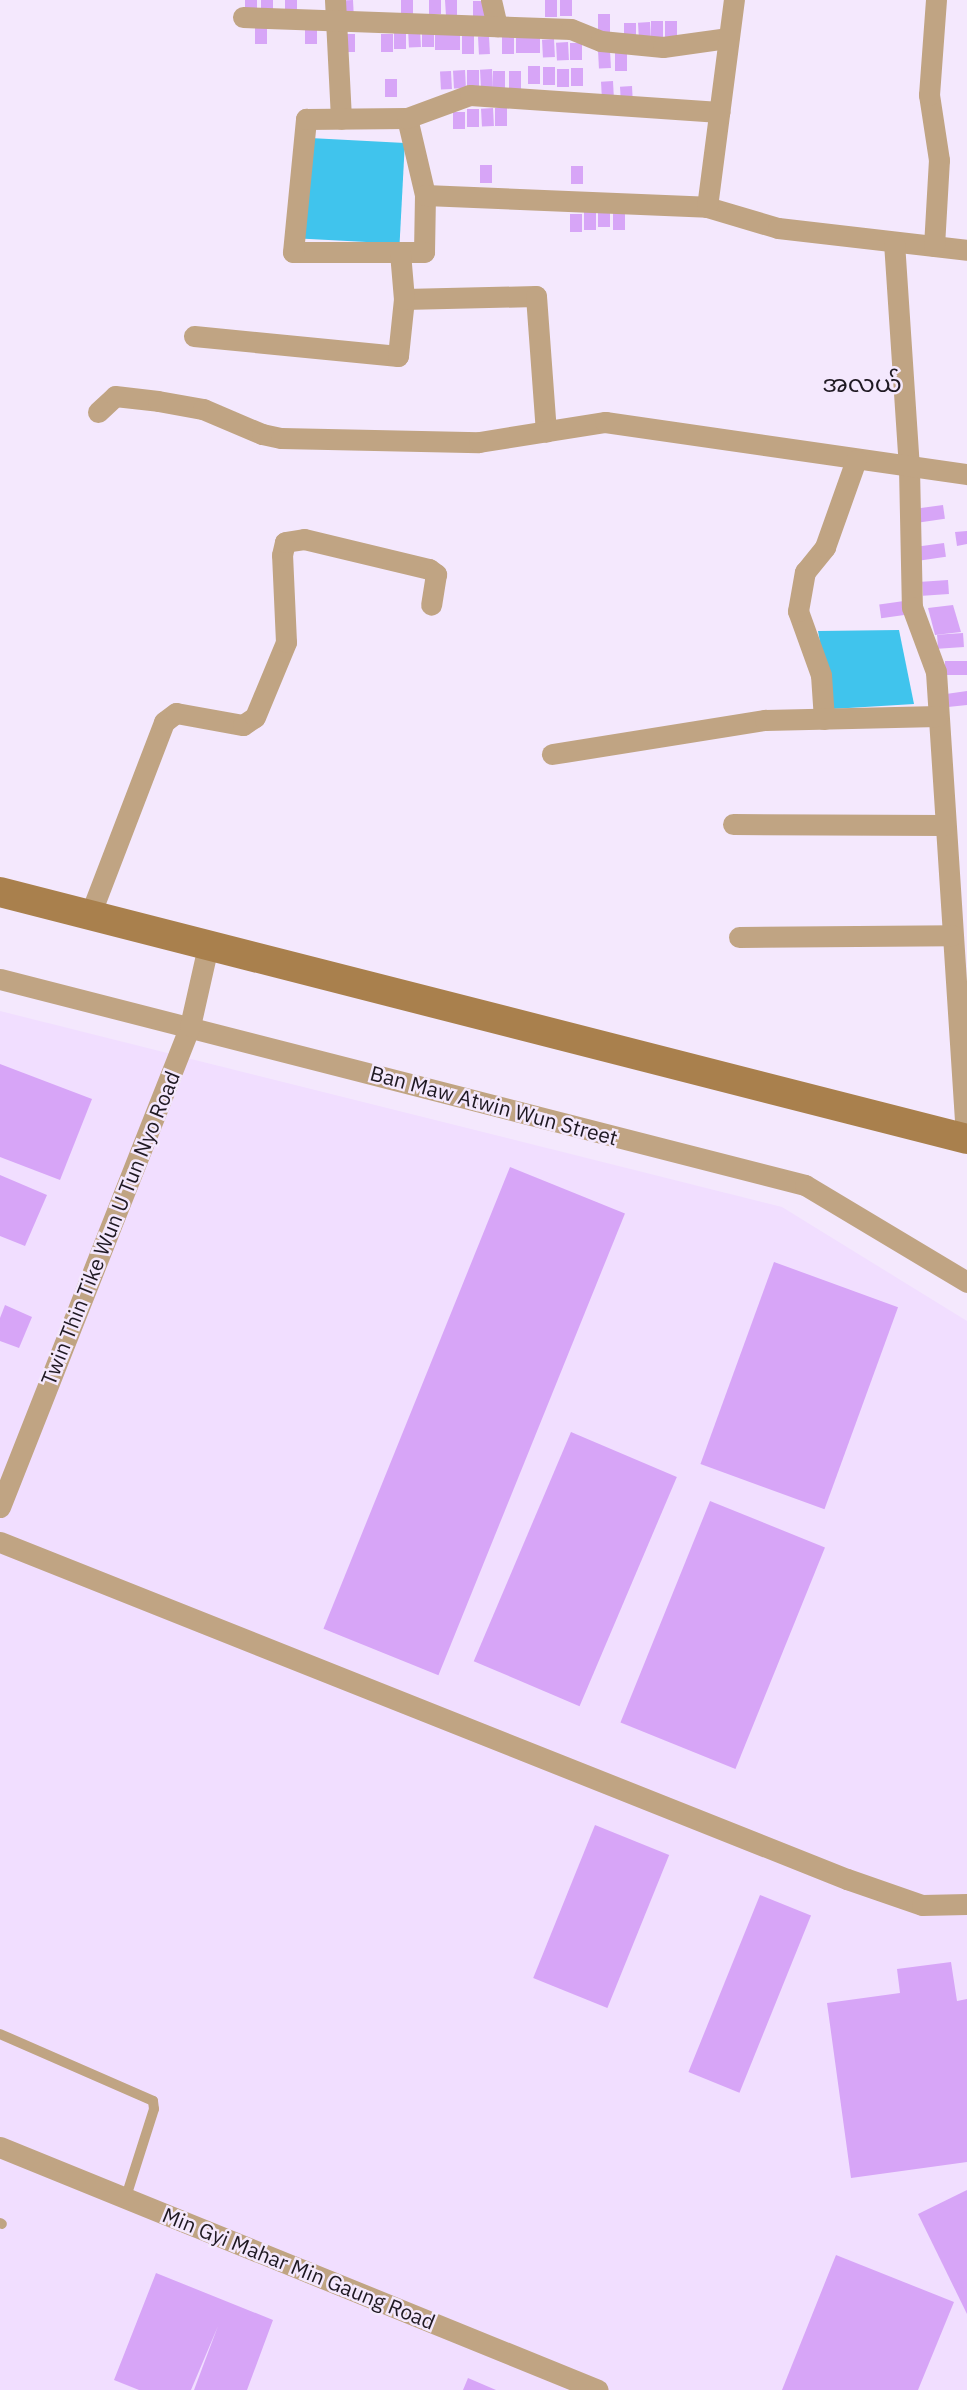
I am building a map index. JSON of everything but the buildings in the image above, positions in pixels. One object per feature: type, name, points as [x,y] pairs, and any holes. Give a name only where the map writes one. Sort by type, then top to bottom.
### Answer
[{"type":"main road","points":[[0,892],[966,1138]]},
{"type":"street","points":[[491,0],[497,26]]},
{"type":"street","points":[[707,207],[734,0]]},
{"type":"street","points":[[934,246],[939,160],[929,95],[936,0]]},
{"type":"street","points":[[336,10],[341,119]]},
{"type":"street","points":[[243,17],[336,10],[497,26],[571,29],[601,41],[663,47],[728,38]]},
{"type":"street","points":[[407,118],[425,195],[424,252],[293,252],[306,119],[407,118],[470,95],[719,112]]},
{"type":"street","points":[[425,195],[707,207],[778,228],[967,250]]},
{"type":"street","points":[[894,242],[909,468],[912,607],[936,672],[966,1138]]},
{"type":"street","points":[[194,336],[398,356],[404,299],[400,252]]},
{"type":"street","points":[[404,299],[537,296],[545,432]]},
{"type":"street","points":[[98,412],[115,396],[188,405],[262,434],[281,438],[479,442],[605,422],[909,468],[967,474]]},
{"type":"street","points":[[824,719],[821,675],[798,611],[804,572],[825,547],[856,460]]},
{"type":"street","points":[[90,915],[164,722],[176,713],[243,725],[255,717],[286,642],[282,555],[285,542],[304,539],[429,569],[436,574],[430,605]]},
{"type":"street","points":[[552,754],[765,720],[938,716]]},
{"type":"street","points":[[733,824],[944,825]]},
{"type":"street","points":[[739,937],[952,935]]},
{"type":"street","name":"Twin Thin Tike Wun U Tun Nyo Road","points":[[0,1507],[190,1026],[208,946]]},
{"type":"street","name":"Ban Maw Atwin Wun Street","points":[[0,979],[804,1185],[967,1282]]},
{"type":"street","points":[[0,1542],[847,1879],[922,1905],[967,1904]]},
{"type":"street","name":"Min Gyi Mahar Min Gaung Road","points":[[0,2147],[598,2390]]},
{"type":"lane","points":[[0,2034],[153,2101],[154,2109],[126,2197]]},
{"type":"shaded area","points":[[0,1011],[782,1207],[967,1321],[967,2390],[0,2390]]},
{"type":"water","points":[[310,138],[405,143],[400,244],[305,239]]},
{"type":"water","points":[[899,630],[914,704],[832,709],[818,631]]},
{"type":"district","name":"အလယ်","points":[[862,384]]}]
